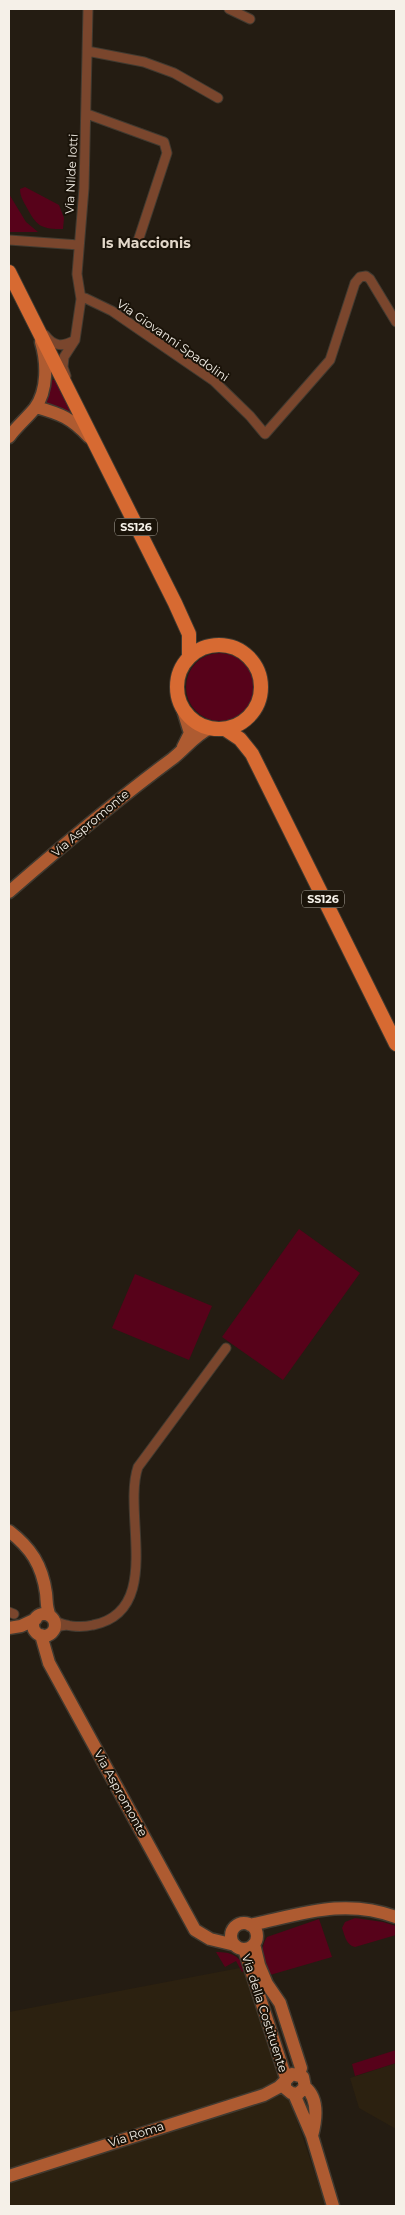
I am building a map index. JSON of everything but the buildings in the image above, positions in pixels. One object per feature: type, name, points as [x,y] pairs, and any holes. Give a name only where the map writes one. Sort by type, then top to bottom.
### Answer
[{"type":"main road","name":"SS126","points":[[9,272],[189,634],[189,657],[177,681],[182,707]]},
{"type":"main road","points":[[9,437],[19,423],[36,407],[46,376],[46,364],[32,319]]},
{"type":"main road","points":[[36,407],[62,414],[74,421],[94,442]]},
{"type":"main road","name":"SS126","points":[[179,611],[195,635],[212,646]]},
{"type":"main road","points":[[182,707],[194,721],[210,728],[225,729],[246,720],[255,710],[260,698],[261,679],[256,666],[248,656],[238,649],[225,645],[212,646],[200,650],[189,657]]},
{"type":"main road","name":"Via Aspromonte","points":[[174,757],[188,740],[190,732],[182,707]]},
{"type":"main road","name":"SS126","points":[[246,720],[252,754]]},
{"type":"main road","name":"Via Aspromonte","points":[[9,892],[120,797],[174,757],[202,732],[210,728]]},
{"type":"main road","name":"SS126","points":[[225,729],[240,739],[252,754],[396,1044]]},
{"type":"main road","name":"Via Aspromonte","points":[[9,1530],[28,1546],[43,1575],[49,1663],[195,1930],[210,1939],[247,1945]]},
{"type":"main road","points":[[15,1627],[45,1625]]},
{"type":"main road","points":[[204,1935],[214,1935],[234,1930],[242,1924],[250,1925],[346,1907],[382,1912],[396,1917]]},
{"type":"main road","points":[[247,1945],[276,1926],[302,1914]]},
{"type":"main road","points":[[247,1945],[255,1930],[250,1925]]},
{"type":"main road","points":[[234,1930],[232,1938],[247,1945]]},
{"type":"main road","name":"Via della Costituente","points":[[247,1945],[259,1965],[267,1984],[276,1996],[301,2068],[299,2074]]},
{"type":"main road","name":"Via della Costituente","points":[[247,1945],[286,2079]]},
{"type":"main road","points":[[262,2001],[266,1996],[276,1996]]},
{"type":"main road","points":[[292,2094],[301,2093],[305,2087],[305,2079],[299,2074],[292,2074],[286,2079],[286,2088],[292,2094],[312,2136],[333,2206]]},
{"type":"main road","name":"Via Roma","points":[[9,2176],[264,2094],[286,2079]]},
{"type":"main road","points":[[305,2087],[310,2091],[316,2112],[312,2136]]},
{"type":"main road","name":"Via Roma","points":[[264,2094],[292,2094]]},
{"type":"street","name":"Via Nilde Iotti","points":[[76,406],[74,392],[62,368],[64,357],[75,340],[81,299],[76,274],[84,188],[88,9]]},
{"type":"street","points":[[229,9],[250,19]]},
{"type":"street","points":[[87,52],[144,62],[174,73],[218,98]]},
{"type":"street","points":[[87,114],[164,142],[166,146],[167,153],[138,241]]},
{"type":"street","points":[[9,240],[79,245]]},
{"type":"street","name":"Via Giovanni Spadolini","points":[[81,299],[85,298],[112,311],[214,381],[250,416],[265,434],[330,360],[355,283],[360,277],[366,276],[370,279],[396,322]]},
{"type":"street","points":[[32,319],[50,342],[63,345],[75,340]]},
{"type":"street","points":[[45,1625],[86,1626],[100,1623],[115,1615],[130,1599],[134,1588],[136,1558],[133,1480],[138,1467],[226,1348]]},
{"type":"shaded area","points":[[25,187],[59,205],[64,218],[63,229],[45,227],[37,223],[23,201],[20,189]]},
{"type":"shaded area","points":[[9,194],[26,222],[38,232],[9,232]]},
{"type":"shaded area","points":[[51,380],[55,380],[71,412],[47,408],[42,399]]},
{"type":"shaded area","points":[[220,653],[233,656],[244,663],[251,674],[254,687],[251,700],[244,711],[233,718],[220,721],[207,718],[196,711],[189,700],[186,687],[189,674],[196,663],[207,656]]},
{"type":"shaded area","points":[[299,1229],[360,1273],[283,1380],[222,1337]]},
{"type":"shaded area","points":[[135,1274],[212,1306],[189,1360],[112,1328]]},
{"type":"shaded area","points":[[355,1918],[396,1926],[396,1935],[355,1947],[352,1946],[346,1940],[342,1928],[345,1922]]},
{"type":"shaded area","points":[[319,1919],[332,1957],[270,1975],[262,1952],[267,1937]]},
{"type":"shaded area","points":[[216,1952],[234,1956],[241,1961],[247,1970],[242,1972],[236,1961],[225,1967]]},
{"type":"shaded area","points":[[245,1967],[326,2206],[9,2206],[9,2012]]},
{"type":"shaded area","points":[[396,2050],[396,2063],[355,2076],[352,2064]]},
{"type":"shaded area","points":[[396,2063],[396,2129],[359,2108],[350,2078]]},
{"type":"district","name":"Is Maccionis","points":[[146,243]]}]
